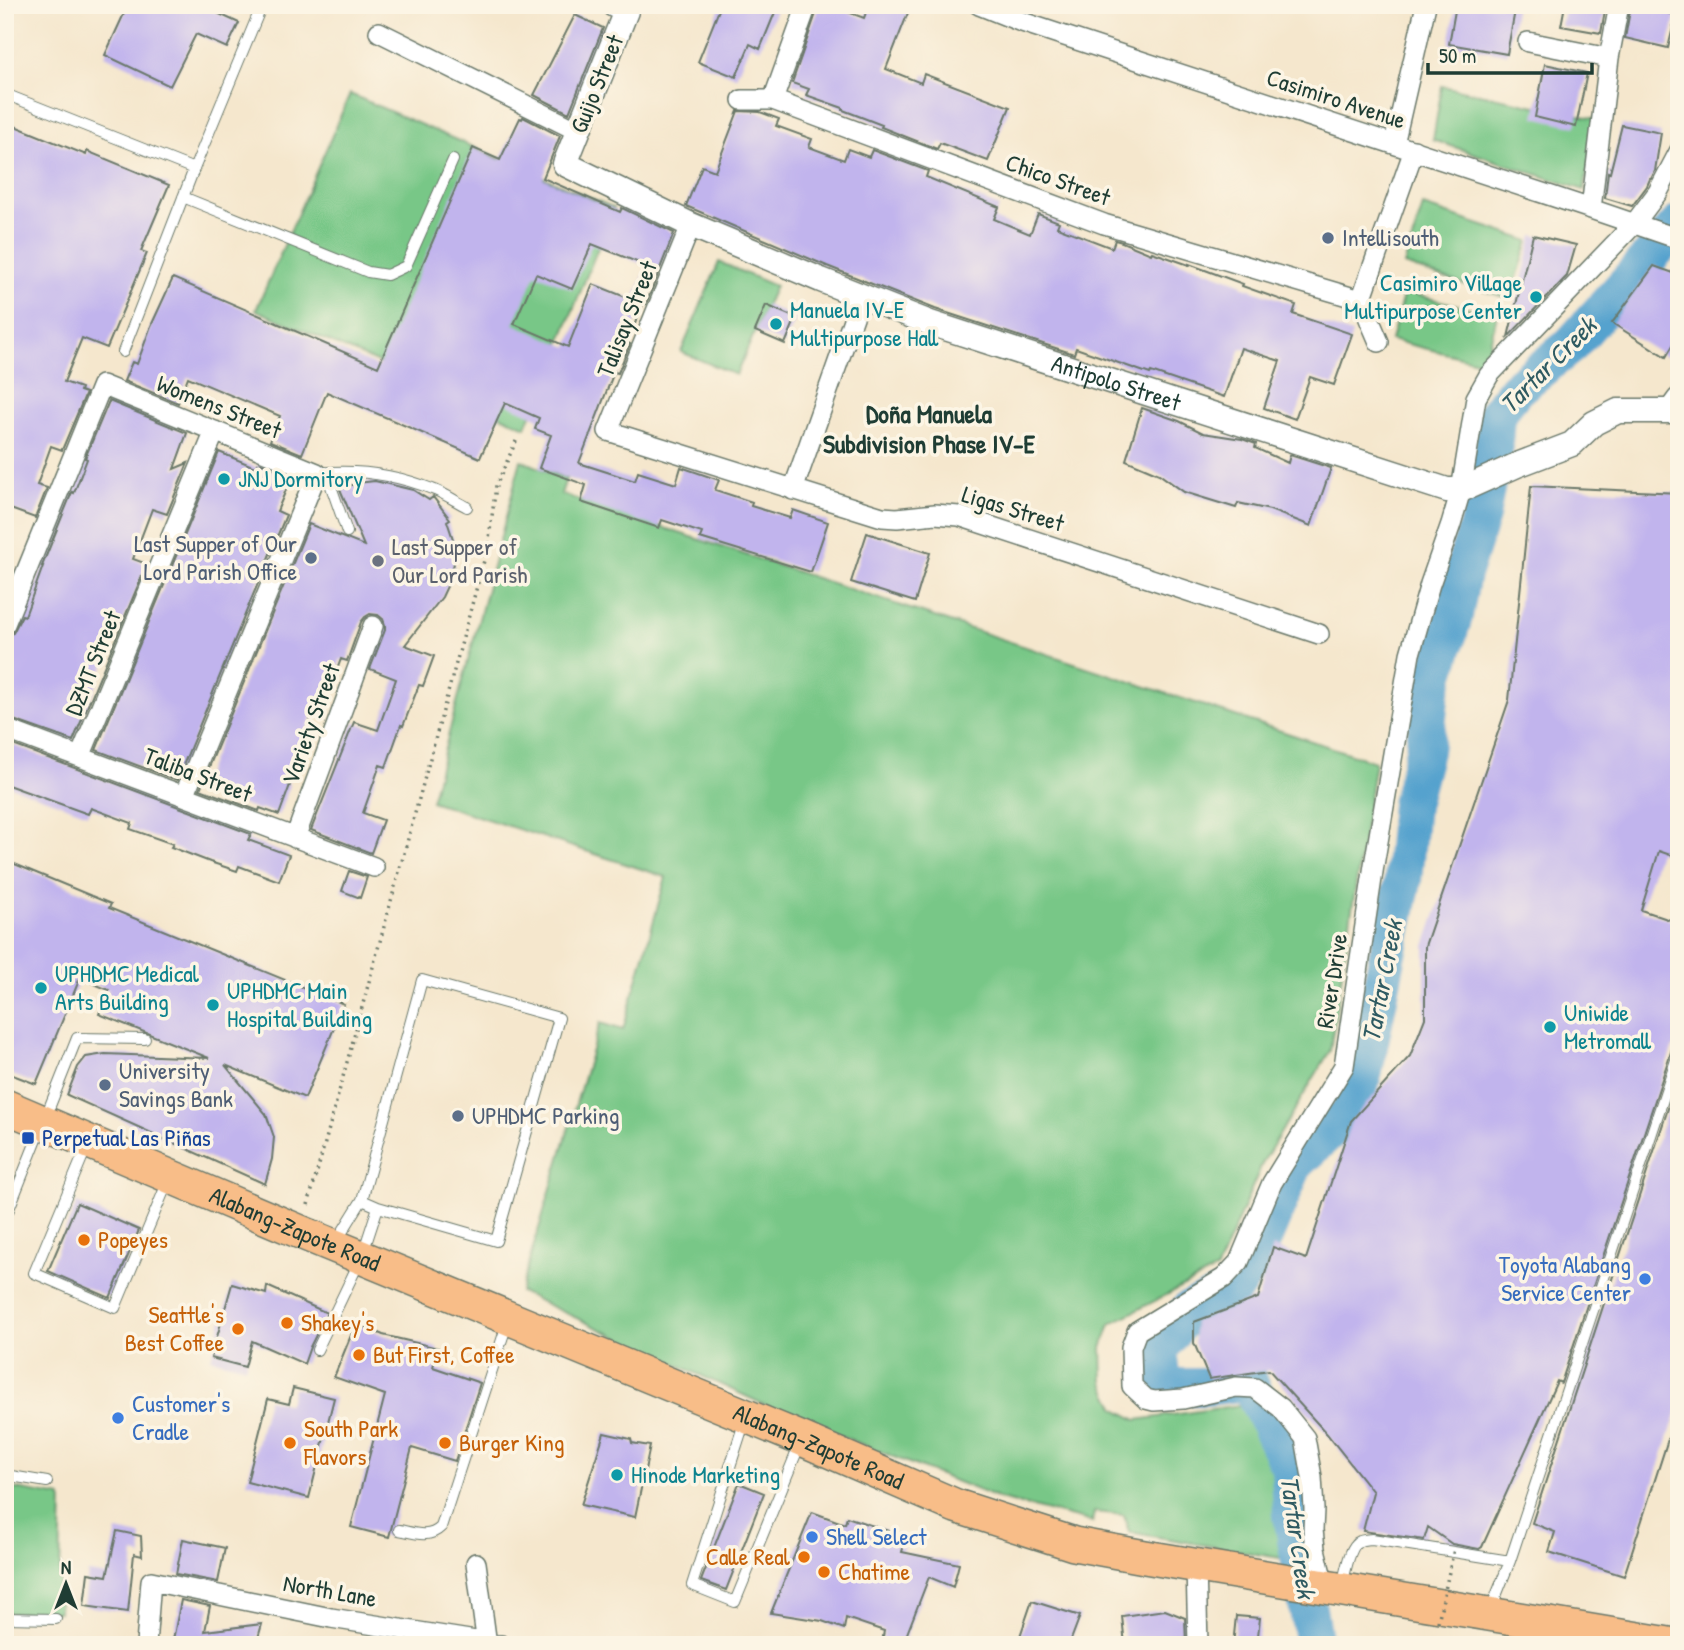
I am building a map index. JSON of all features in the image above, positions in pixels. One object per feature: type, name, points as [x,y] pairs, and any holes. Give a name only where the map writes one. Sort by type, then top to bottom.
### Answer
[{"type":"highway","name":"Alabang-Zapote Road","points":[[5,1106],[956,1506],[1032,1531],[1074,1544],[1196,1566],[1675,1645]]},
{"type":"street","points":[[772,100],[807,5]]},
{"type":"street","name":"Casimiro Avenue","points":[[979,5],[1019,21],[1679,239]]},
{"type":"street","points":[[1394,144],[1426,5]]},
{"type":"street","points":[[1591,209],[1609,58],[1619,5]]},
{"type":"street","name":"Guijo Street","points":[[565,164],[623,7]]},
{"type":"street","points":[[379,32],[578,131]]},
{"type":"street","points":[[1528,42],[1609,58]]},
{"type":"street","name":"Chico Street","points":[[742,100],[772,100],[1104,224],[1361,300]]},
{"type":"street","points":[[1379,342],[1361,300],[1414,150]]},
{"type":"street","name":"River Drive","points":[[1327,1587],[1315,1549],[1312,1477],[1305,1438],[1289,1418],[1255,1388],[1236,1387],[1183,1399],[1146,1399],[1132,1386],[1131,1348],[1137,1331],[1224,1278],[1239,1262],[1272,1183],[1344,1066],[1376,852],[1410,654],[1430,584],[1451,524],[1468,486],[1476,398],[1489,375],[1644,227],[1658,192],[1679,152]]},
{"type":"street","name":"Antipolo Street","points":[[565,164],[691,225],[861,297],[930,323],[1447,491],[1468,486]]},
{"type":"street","name":"Talisay Street","points":[[608,431],[691,225]]},
{"type":"street","points":[[793,490],[861,297]]},
{"type":"street","name":"Womens Street","points":[[7,613],[102,385],[322,473]]},
{"type":"street","points":[[1468,486],[1572,444],[1594,423],[1618,411],[1676,407]]},
{"type":"street","name":"DZMT Street","points":[[80,757],[215,431]]},
{"type":"street","name":"Ligas Street","points":[[608,431],[882,517],[935,514],[959,516],[1319,634]]},
{"type":"street","points":[[184,796],[322,473]]},
{"type":"street","name":"Variety Street","points":[[295,838],[373,626]]},
{"type":"street","name":"Taliba Street","points":[[5,729],[374,867]]},
{"type":"street","points":[[476,1563],[492,1644]]},
{"type":"street","points":[[1196,1566],[1198,1645]]},
{"type":"street","name":"North Lane","points":[[146,1645],[151,1581],[331,1618],[492,1644]]},
{"type":"lane","points":[[123,352],[194,169],[262,5]]},
{"type":"lane","points":[[5,94],[194,169]]},
{"type":"lane","points":[[183,197],[368,272],[387,275],[405,265],[453,160]]},
{"type":"lane","points":[[347,532],[322,473],[363,472],[400,477],[435,489],[467,507]]},
{"type":"lane","points":[[317,1350],[348,1251],[422,979],[559,1018],[496,1241],[362,1200]]},
{"type":"lane","points":[[5,1219],[77,1038],[145,1039]]},
{"type":"lane","points":[[1489,1614],[1510,1562],[1679,1051]]},
{"type":"lane","points":[[88,1142],[34,1273],[92,1298],[115,1307],[170,1177]]},
{"type":"lane","points":[[348,1251],[378,1207]]},
{"type":"lane","points":[[399,1530],[426,1535],[438,1531],[441,1527],[509,1317]]},
{"type":"lane","points":[[746,1416],[692,1585],[735,1602],[802,1439]]},
{"type":"lane","points":[[5,1475],[47,1482]]},
{"type":"lane","points":[[1327,1587],[1355,1544],[1361,1540],[1373,1539],[1510,1562]]},
{"type":"lane","points":[[5,1618],[56,1619]]},
{"type":"path","points":[[298,1231],[488,546],[496,486],[517,439]]},
{"type":"path","points":[[1438,1622],[1454,1549]]},
{"type":"green space","points":[[1442,86],[1597,119],[1584,190],[1433,140]]},
{"type":"green space","points":[[350,94],[614,208],[526,427],[256,310]]},
{"type":"green space","points":[[1423,206],[1529,241],[1510,299],[1404,265]]},
{"type":"green space","points":[[719,262],[775,286],[736,375],[681,352]]},
{"type":"green space","points":[[1404,292],[1497,315],[1485,363],[1391,340]]},
{"type":"green space","points":[[521,460],[566,479],[561,494],[1375,762],[1330,1051],[1263,1162],[1217,1269],[1110,1324],[1102,1348],[1103,1383],[1116,1409],[1137,1420],[1240,1405],[1278,1442],[1282,1461],[1286,1559],[1129,1532],[1124,1515],[1094,1512],[1093,1522],[1000,1499],[778,1411],[520,1292],[600,1023],[623,1030],[666,877],[431,801]]},
{"type":"green space","points":[[5,1487],[62,1497],[59,1612],[5,1613]]},
{"type":"building","points":[[128,5],[200,5],[239,23],[227,48],[196,34],[170,86],[105,55]]},
{"type":"building","points":[[721,5],[778,5],[760,49],[750,44],[736,77],[698,62]]},
{"type":"building","points":[[819,5],[829,5],[864,18],[869,5],[911,5],[886,69],[921,83],[924,74],[1010,107],[988,161],[940,143],[937,149],[881,127],[882,125],[843,108],[806,95],[809,89],[792,83]]},
{"type":"building","points":[[1456,5],[1516,5],[1507,54],[1449,44]]},
{"type":"building","points":[[1565,5],[1606,5],[1601,33],[1561,26]]},
{"type":"building","points":[[1631,5],[1676,15],[1668,48],[1625,38]]},
{"type":"building","points":[[575,15],[603,28],[569,113],[534,95]]},
{"type":"building","points":[[1545,64],[1587,73],[1576,127],[1535,117]]},
{"type":"building","points":[[738,111],[760,112],[779,119],[776,126],[812,139],[809,147],[844,160],[848,149],[869,157],[872,150],[928,171],[926,177],[999,207],[994,219],[1030,234],[1038,214],[1059,222],[1057,227],[1112,248],[1115,240],[1122,242],[1151,254],[1152,252],[1189,264],[1296,305],[1293,314],[1352,334],[1334,385],[1310,377],[1295,419],[1264,408],[1280,361],[1241,348],[1224,397],[1076,348],[1074,354],[935,309],[686,206],[702,166],[715,171]]},
{"type":"building","points":[[523,117],[560,136],[543,178],[620,212],[622,208],[674,233],[659,271],[592,244],[572,289],[536,274],[514,324],[568,347],[593,284],[643,304],[627,343],[630,344],[618,373],[614,372],[579,463],[635,481],[638,472],[676,484],[681,467],[719,480],[715,490],[752,502],[751,506],[790,518],[793,510],[828,522],[811,572],[700,538],[702,533],[662,520],[659,528],[581,502],[586,485],[539,468],[551,435],[535,429],[539,418],[505,403],[480,458],[327,392],[302,454],[270,441],[280,416],[188,377],[178,403],[124,381],[132,362],[137,364],[173,278],[378,367],[473,148],[500,160],[520,118]]},
{"type":"building","points":[[5,122],[86,155],[87,151],[169,185],[141,251],[147,253],[107,348],[82,338],[64,382],[81,388],[80,391],[86,393],[62,450],[51,446],[37,485],[47,488],[35,518],[5,507]]},
{"type":"building","points":[[1622,125],[1661,133],[1655,171],[1632,206],[1605,198],[1608,172],[1610,173]]},
{"type":"building","name":"Casimiro Village Multipurpose Center","points":[[1533,235],[1576,245],[1567,276],[1508,337]]},
{"type":"building","points":[[1654,266],[1679,275],[1679,335],[1666,357],[1612,323]]},
{"type":"building","points":[[646,269],[658,274],[646,304],[634,299]]},
{"type":"building","name":"Manuela IV-E Multipurpose Hall","points":[[766,305],[796,318],[785,344],[755,331]]},
{"type":"building","points":[[109,401],[187,433],[174,469],[188,463],[167,514],[152,509],[133,559],[147,564],[73,741],[5,717],[5,636],[13,633],[22,615],[25,616],[42,566],[72,492],[74,493],[87,459],[85,458]]},
{"type":"building","points":[[1142,408],[1203,433],[1256,444],[1255,448],[1288,463],[1290,455],[1331,468],[1311,526],[1270,510],[1238,503],[1236,508],[1184,492],[1159,474],[1126,460]]},
{"type":"building","points":[[219,452],[257,468],[261,463],[292,476],[277,511],[286,515],[177,780],[96,750]]},
{"type":"building","points":[[375,481],[413,490],[429,500],[433,497],[450,519],[447,521],[455,545],[450,580],[442,597],[405,645],[434,656],[423,686],[419,685],[403,726],[401,725],[386,767],[380,765],[363,813],[383,820],[371,853],[311,830],[354,722],[378,730],[396,679],[370,669],[385,630],[383,619],[378,615],[370,614],[361,622],[347,661],[341,659],[326,699],[319,697],[287,784],[290,785],[279,815],[260,808],[259,811],[200,789],[309,524],[364,546],[340,489]]},
{"type":"building","name":"Uniwide Metromall","points":[[1531,486],[1679,493],[1679,858],[1659,851],[1641,910],[1679,923],[1679,1044],[1672,1049],[1561,1383],[1557,1381],[1479,1549],[1452,1544],[1428,1527],[1424,1540],[1363,1531],[1373,1492],[1327,1434],[1269,1370],[1209,1379],[1194,1343],[1194,1322],[1258,1298],[1273,1247],[1306,1259],[1351,1121],[1410,1056],[1425,1018],[1425,946],[1509,700]]},
{"type":"building","points":[[867,533],[930,553],[915,602],[851,582]]},
{"type":"building","points":[[5,742],[251,834],[248,840],[289,855],[279,881],[239,866],[237,871],[171,847],[173,844],[130,829],[132,823],[91,808],[88,814],[5,784]]},
{"type":"building","points":[[5,860],[111,904],[109,908],[344,1004],[305,1098],[225,1065],[266,1114],[274,1137],[272,1159],[265,1184],[67,1095],[78,1067],[86,1057],[105,1054],[209,1058],[99,1014],[109,990],[80,978],[36,1084],[5,1072]]},
{"type":"building","points":[[349,871],[367,877],[360,898],[342,891]]},
{"type":"building","name":"Toyota Alabang Service Center","points":[[1679,1075],[1679,1405],[1624,1576],[1549,1552],[1555,1532],[1532,1523]]},
{"type":"building","points":[[77,1203],[139,1230],[110,1298],[48,1271]]},
{"type":"building","points":[[232,1284],[266,1294],[267,1286],[327,1313],[304,1364],[252,1341],[245,1367],[211,1358]]},
{"type":"building","points":[[356,1323],[383,1335],[438,1348],[433,1367],[480,1383],[455,1461],[412,1448],[389,1537],[351,1527],[385,1395],[334,1377]]},
{"type":"building","name":"South Park Flavors","points":[[293,1388],[334,1398],[309,1498],[247,1482],[268,1399],[289,1404]]},
{"type":"building","name":"Hinode Marketing","points":[[604,1433],[650,1446],[635,1517],[581,1505]]},
{"type":"building","points":[[739,1483],[764,1493],[726,1590],[701,1581]]},
{"type":"building","points":[[812,1512],[845,1524],[847,1517],[906,1537],[902,1552],[959,1564],[953,1587],[929,1577],[903,1644],[882,1642],[884,1631],[846,1618],[844,1629],[822,1621],[771,1613]]},
{"type":"building","points":[[117,1531],[141,1536],[142,1556],[134,1554],[128,1612],[84,1606],[88,1573],[107,1576]]},
{"type":"building","points":[[183,1539],[225,1548],[218,1582],[176,1574]]},
{"type":"building","points":[[181,1600],[210,1606],[205,1631],[262,1624],[256,1645],[172,1645]]},
{"type":"building","points":[[1032,1601],[1080,1616],[1069,1645],[1017,1645]]},
{"type":"building","points":[[1165,1610],[1185,1618],[1186,1645],[1125,1645],[1122,1616]]},
{"type":"building","points":[[1236,1616],[1260,1618],[1257,1645],[1233,1645]]},
{"type":"waterway","name":"Tartar Creek","points":[[1314,1645],[1292,1515],[1290,1468],[1249,1382],[1171,1387],[1161,1375],[1158,1351],[1189,1310],[1234,1289],[1256,1256],[1295,1163],[1349,1113],[1364,1071],[1403,880],[1410,805],[1424,751],[1431,690],[1454,616],[1462,574],[1481,516],[1494,445],[1496,415],[1516,389],[1570,346],[1679,224]]},
{"type":"place","name":"Intellisouth","points":[[1328,238]]},
{"type":"place","name":"Casimiro Village Multipurpose Center","points":[[1536,297]]},
{"type":"place","name":"Manuela IV-E Multipurpose Hall","points":[[776,324]]},
{"type":"place","name":"JNJ Dormitory","points":[[224,479]]},
{"type":"place","name":"Last Supper of Our Lord Parish Office","points":[[311,558]]},
{"type":"place","name":"Last Supper of Our Lord Parish","points":[[378,561]]},
{"type":"place","name":"UPHDMC Medical Arts Building","points":[[41,988]]},
{"type":"place","name":"UPHDMC Main Hospital Building","points":[[213,1005]]},
{"type":"place","name":"Uniwide Metromall","points":[[1550,1027]]},
{"type":"place","name":"University Savings Bank","points":[[105,1085]]},
{"type":"place","name":"UPHDMC Parking","points":[[458,1116]]},
{"type":"place","name":"Perpetual Las Piñas","points":[[28,1138]]},
{"type":"place","name":"Popeyes","points":[[84,1240]]},
{"type":"place","name":"Toyota Alabang Service Center","points":[[1645,1279]]},
{"type":"place","name":"Shakey's","points":[[287,1323]]},
{"type":"place","name":"Seattle's Best Coffee","points":[[238,1329]]},
{"type":"place","name":"But First, Coffee","points":[[359,1355]]},
{"type":"place","name":"Customer's Cradle","points":[[118,1418]]},
{"type":"place","name":"South Park Flavors","points":[[290,1443]]},
{"type":"place","name":"Burger King","points":[[445,1443]]},
{"type":"place","name":"Hinode Marketing","points":[[617,1475]]},
{"type":"place","name":"Shell Select","points":[[812,1537]]},
{"type":"place","name":"Calle Real","points":[[804,1557]]},
{"type":"place","name":"Chatime","points":[[824,1572]]},
{"type":"district","name":"Doña Manuela Subdivision Phase IV-E","points":[[929,429]]}]
